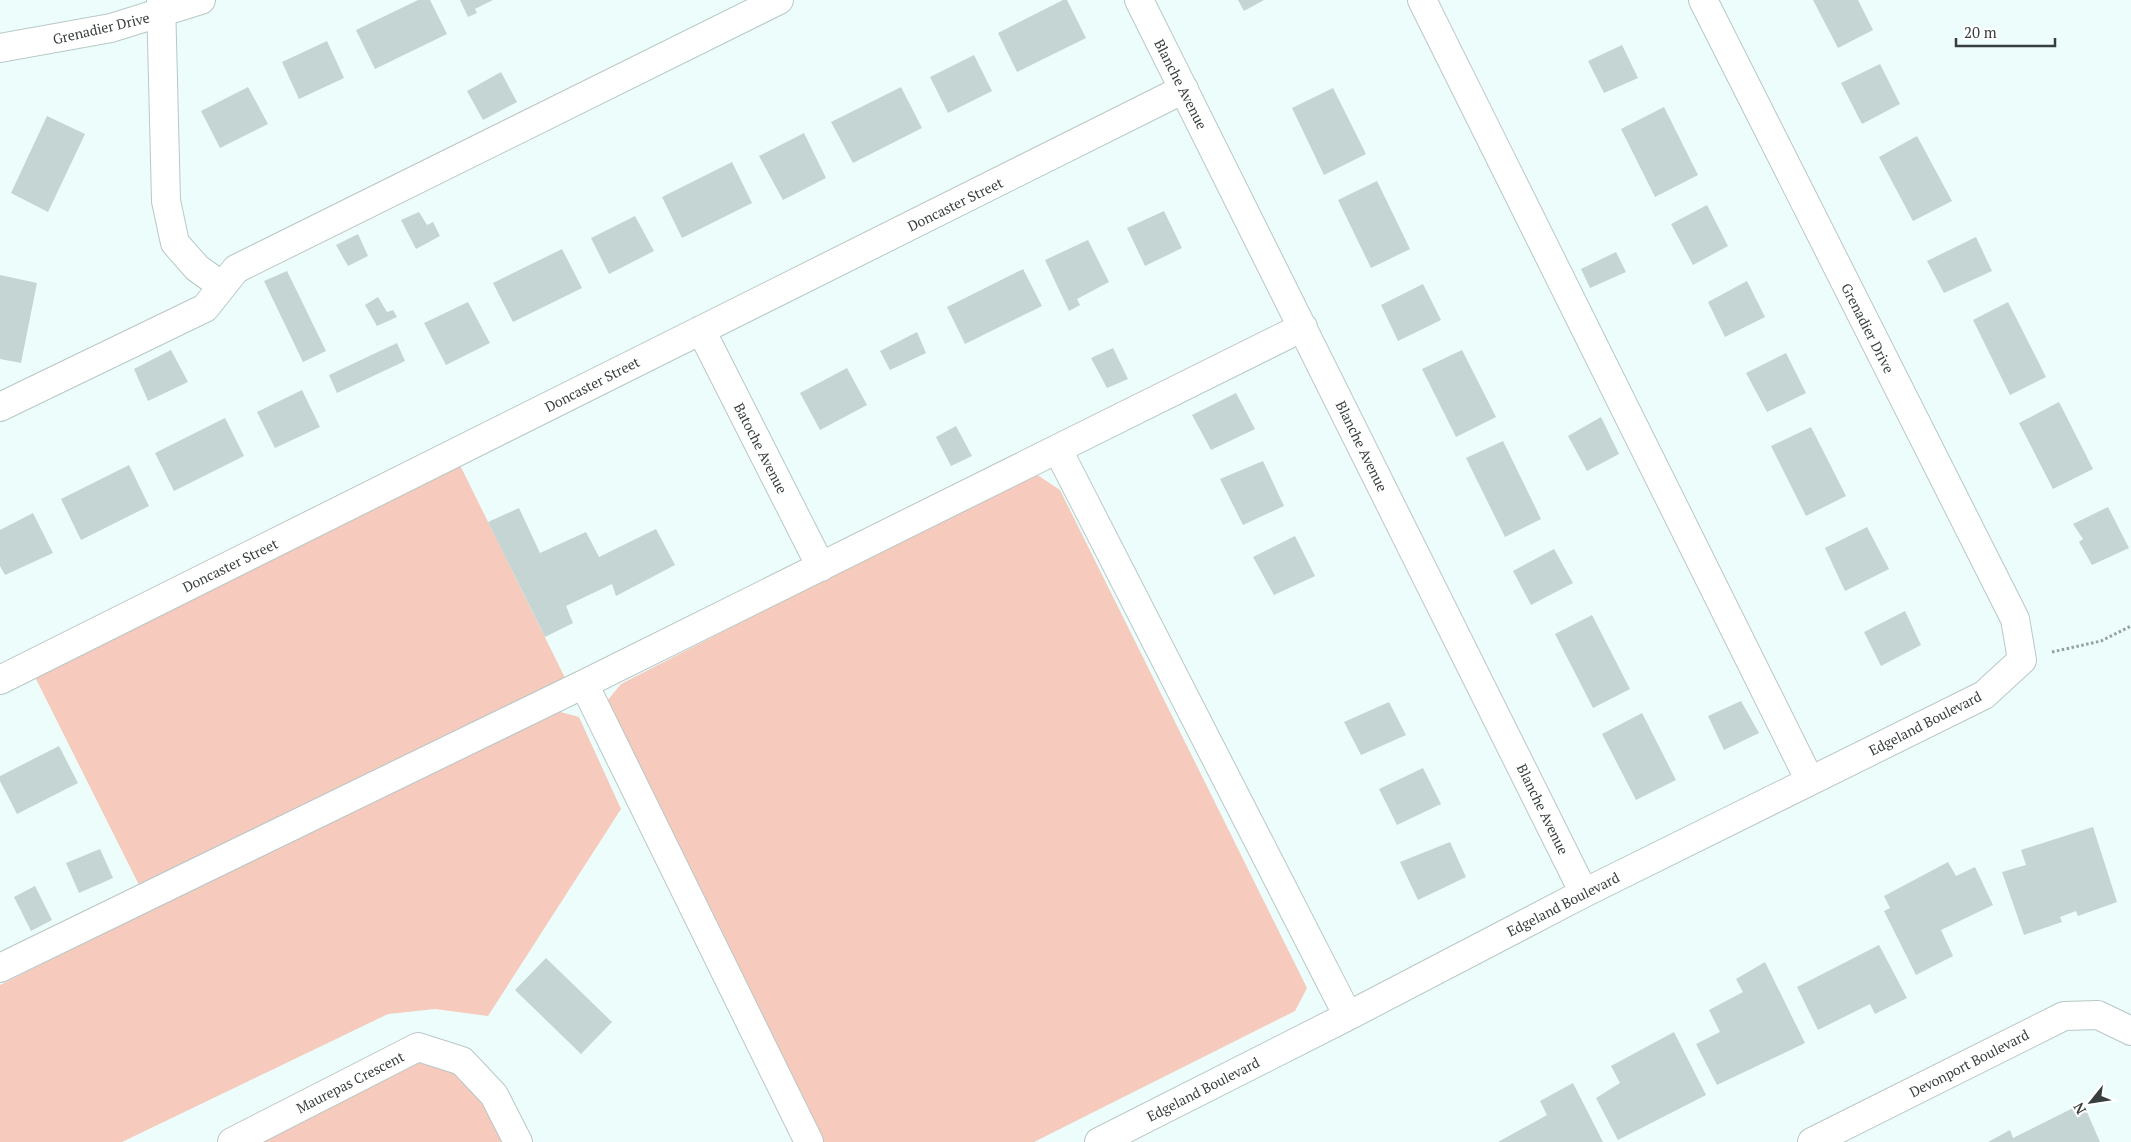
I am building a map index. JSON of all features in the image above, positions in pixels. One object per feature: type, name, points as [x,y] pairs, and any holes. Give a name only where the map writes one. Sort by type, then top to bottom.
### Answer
[{"type":"street","name":"Grenadier Drive","points":[[0,48],[111,28],[162,7],[201,0]]},
{"type":"street","points":[[0,407],[205,308],[236,269],[779,0]]},
{"type":"street","name":"Blanche Avenue","points":[[1139,0],[1584,893]]},
{"type":"street","points":[[1422,0],[1810,781]]},
{"type":"street","name":"Grenadier Drive","points":[[1703,0],[2015,619],[2022,660]]},
{"type":"street","points":[[162,7],[166,201],[175,243],[197,268],[222,286]]},
{"type":"street","name":"Doncaster Street","points":[[0,680],[1184,89]]},
{"type":"street","points":[[0,968],[584,684],[1303,327]]},
{"type":"street","name":"Batoche Avenue","points":[[701,330],[821,567]]},
{"type":"street","points":[[1058,450],[1348,1016]]},
{"type":"street","name":"Edgeland Boulevard","points":[[1099,1142],[1348,1016],[1584,893],[1984,694],[2022,660]]},
{"type":"street","points":[[584,684],[809,1142]]},
{"type":"street","name":"Devonport Boulevard","points":[[1812,1142],[2064,1016],[2098,1015],[2131,1030]]},
{"type":"street","name":"Maurepas Crescent","points":[[232,1142],[274,1132],[418,1047],[462,1061],[494,1095],[518,1142]]},
{"type":"path","points":[[2022,660],[2070,646],[2101,641],[2131,626]]},
{"type":"shaded area","points":[[454,453],[571,690],[145,897],[29,665]]},
{"type":"shaded area","points":[[1033,472],[1060,490],[1307,988],[1295,1011],[1034,1142],[823,1142],[607,701],[621,684]]},
{"type":"shaded area","points":[[553,710],[579,717],[621,809],[488,1016],[435,1009],[388,1014],[122,1142],[0,1142],[0,985]]},
{"type":"shaded area","points":[[418,1047],[462,1061],[518,1142],[232,1142]]},
{"type":"building","points":[[418,0],[430,0],[447,34],[375,69],[356,30]]},
{"type":"building","points":[[460,0],[493,0],[475,9],[477,13],[468,17]]},
{"type":"building","points":[[1063,0],[1067,0],[1086,38],[1017,72],[998,33]]},
{"type":"building","points":[[1238,0],[1264,0],[1244,11]]},
{"type":"building","points":[[1813,0],[1858,0],[1873,30],[1838,48]]},
{"type":"building","points":[[327,41],[344,78],[299,99],[282,62]]},
{"type":"building","points":[[1622,45],[1638,78],[1604,93],[1588,61]]},
{"type":"building","points":[[974,55],[992,91],[948,113],[930,77]]},
{"type":"building","points":[[1880,64],[1900,104],[1862,124],[1841,83]]},
{"type":"building","points":[[501,72],[517,102],[483,120],[467,91]]},
{"type":"building","points":[[248,87],[268,124],[220,148],[201,111]]},
{"type":"building","points":[[901,87],[922,128],[853,163],[831,122]]},
{"type":"building","points":[[1333,88],[1366,154],[1324,175],[1292,108]]},
{"type":"building","points":[[1664,107],[1698,175],[1655,197],[1621,129]]},
{"type":"building","points":[[47,116],[85,134],[48,212],[11,193]]},
{"type":"building","points":[[804,133],[826,178],[783,200],[759,156]]},
{"type":"building","points":[[1917,136],[1952,201],[1913,221],[1879,157]]},
{"type":"building","points":[[732,162],[752,203],[682,238],[662,197]]},
{"type":"building","points":[[1377,181],[1410,249],[1371,268],[1338,200]]},
{"type":"building","points":[[1707,205],[1728,246],[1693,265],[1671,224]]},
{"type":"building","points":[[1164,211],[1182,248],[1145,266],[1127,228]]},
{"type":"building","points":[[419,212],[427,225],[433,222],[440,236],[416,249],[401,220]]},
{"type":"building","points":[[635,216],[654,251],[609,274],[591,238]]},
{"type":"building","points":[[358,234],[368,256],[348,266],[336,245]]},
{"type":"building","points":[[1976,237],[1992,271],[1944,293],[1927,261]]},
{"type":"building","points":[[1088,240],[1109,282],[1077,299],[1080,305],[1069,311],[1045,260]]},
{"type":"building","points":[[562,249],[582,288],[513,322],[493,283]]},
{"type":"building","points":[[1616,252],[1626,272],[1590,288],[1581,269]]},
{"type":"building","points":[[1023,269],[1042,306],[965,344],[947,307]]},
{"type":"building","points":[[287,271],[326,351],[303,362],[264,281]]},
{"type":"building","points":[[0,275],[37,283],[21,363],[0,359]]},
{"type":"building","points":[[1747,281],[1765,317],[1725,337],[1708,302]]},
{"type":"building","points":[[1423,284],[1441,320],[1398,341],[1381,305]]},
{"type":"building","points":[[378,297],[387,312],[393,310],[397,317],[377,326],[365,305]]},
{"type":"building","points":[[468,302],[490,343],[446,365],[424,323]]},
{"type":"building","points":[[2008,302],[2046,377],[2010,395],[1973,320]]},
{"type":"building","points":[[917,332],[926,353],[890,370],[880,351]]},
{"type":"building","points":[[397,343],[405,361],[337,393],[329,375]]},
{"type":"building","points":[[1113,348],[1128,379],[1107,388],[1091,358]]},
{"type":"building","points":[[171,350],[188,382],[148,401],[134,369]]},
{"type":"building","points":[[1462,350],[1496,417],[1456,437],[1422,369]]},
{"type":"building","points":[[1786,353],[1806,393],[1767,412],[1746,373]]},
{"type":"building","points":[[847,368],[867,405],[820,430],[800,393]]},
{"type":"building","points":[[302,390],[320,427],[275,448],[257,412]]},
{"type":"building","points":[[1236,393],[1255,429],[1211,450],[1192,415]]},
{"type":"building","points":[[2059,402],[2093,469],[2053,489],[2019,423]]},
{"type":"building","points":[[1601,417],[1619,454],[1587,471],[1568,436]]},
{"type":"building","points":[[225,418],[244,456],[174,491],[155,453]]},
{"type":"building","points":[[956,426],[972,456],[951,466],[936,437]]},
{"type":"building","points":[[1811,427],[1846,496],[1806,516],[1771,446]]},
{"type":"building","points":[[1503,441],[1541,519],[1505,537],[1466,458]]},
{"type":"building","points":[[1263,461],[1284,506],[1243,525],[1220,479]]},
{"type":"building","points":[[129,465],[149,506],[81,540],[61,499]]},
{"type":"building","points":[[2108,507],[2129,548],[2092,565],[2079,542],[2083,539],[2073,524]]},
{"type":"building","points":[[519,508],[540,553],[586,532],[599,557],[656,529],[675,565],[616,596],[612,584],[566,606],[573,623],[545,637],[488,522]]},
{"type":"building","points":[[33,513],[53,553],[5,575],[0,566],[0,530]]},
{"type":"building","points":[[1867,527],[1889,569],[1845,591],[1825,548]]},
{"type":"building","points":[[1295,536],[1315,576],[1274,595],[1253,557]]},
{"type":"building","points":[[1554,549],[1573,583],[1531,605],[1513,571]]},
{"type":"building","points":[[1905,611],[1921,645],[1881,666],[1864,632]]},
{"type":"building","points":[[1592,615],[1630,689],[1593,708],[1555,634]]},
{"type":"building","points":[[1741,701],[1759,733],[1724,750],[1708,716]]},
{"type":"building","points":[[1389,702],[1406,735],[1361,755],[1344,722]]},
{"type":"building","points":[[1642,713],[1676,780],[1636,800],[1602,734]]},
{"type":"building","points":[[59,746],[78,783],[17,814],[0,781],[0,776]]},
{"type":"building","points":[[1423,768],[1441,804],[1397,825],[1379,789]]},
{"type":"building","points":[[2093,827],[2117,902],[2078,916],[2076,911],[2060,917],[2062,922],[2024,935],[2002,872],[2026,865],[2021,850]]},
{"type":"building","points":[[1450,842],[1466,877],[1418,900],[1400,862]]},
{"type":"building","points":[[100,849],[113,878],[79,893],[66,863]]},
{"type":"building","points":[[1948,862],[1956,876],[1975,867],[1993,905],[1941,930],[1953,956],[1916,975],[1884,911],[1890,908],[1884,896]]},
{"type":"building","points":[[35,886],[52,920],[31,931],[14,897]]},
{"type":"building","points":[[1879,945],[1907,998],[1875,1014],[1870,1004],[1818,1030],[1797,987]]},
{"type":"building","points":[[546,958],[612,1022],[581,1054],[515,990]]},
{"type":"building","points":[[1765,962],[1805,1043],[1717,1085],[1696,1044],[1720,1032],[1709,1010],[1743,992],[1736,979]]},
{"type":"building","points":[[1674,1032],[1706,1095],[1618,1140],[1596,1098],[1620,1083],[1611,1066]]},
{"type":"building","points":[[1573,1083],[1603,1142],[1498,1142],[1547,1115],[1540,1101]]},
{"type":"building","points":[[2083,1103],[2100,1142],[1988,1142],[2010,1130],[2013,1138]]}]
